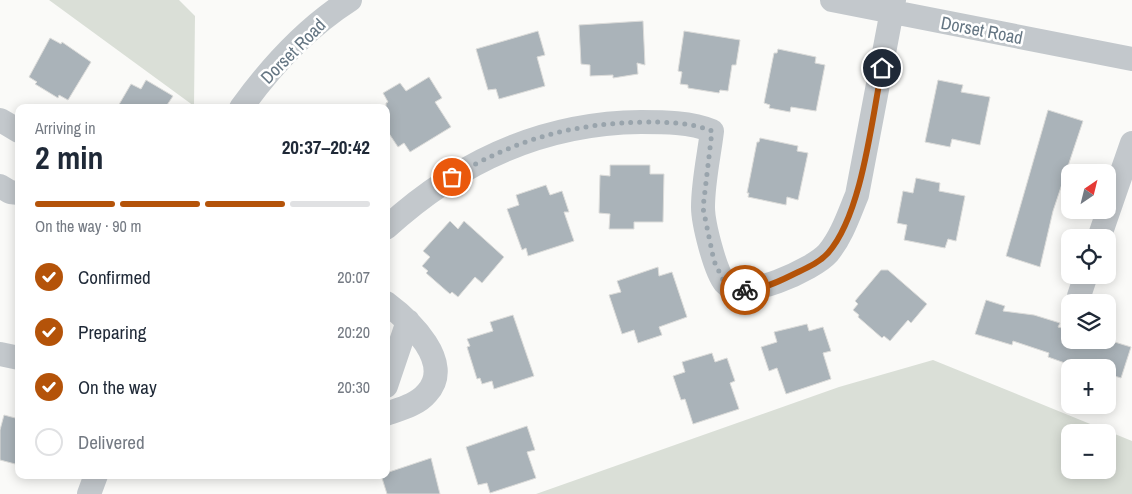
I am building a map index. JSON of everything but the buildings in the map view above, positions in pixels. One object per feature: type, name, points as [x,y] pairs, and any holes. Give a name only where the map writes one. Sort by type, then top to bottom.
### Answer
[{"type":"street","name":"Dorset Road","points":[[244,104],[278,60],[302,36],[350,0]]},
{"type":"street","name":"Dorset Road","points":[[832,0],[893,6],[1132,59]]},
{"type":"street","points":[[390,224],[438,186],[480,160],[504,150],[577,127],[616,122],[670,124],[704,128],[712,131],[703,208],[714,261],[725,284],[736,290],[750,290],[778,282],[816,263],[828,253],[846,221],[857,195],[893,6]]},
{"type":"street","points":[[0,120],[15,129]]},
{"type":"street","points":[[1102,229],[1132,143]]},
{"type":"street","points":[[0,186],[15,193]]},
{"type":"street","points":[[390,306],[408,321],[431,351],[437,371],[436,378],[427,394],[414,403],[390,412]]},
{"type":"street","points":[[390,374],[408,321]]},
{"type":"street","points":[[0,354],[15,357]]},
{"type":"street","points":[[89,494],[95,479]]},
{"type":"shaded area","points":[[49,0],[179,0],[195,16],[194,104],[191,104]]},
{"type":"shaded area","points":[[933,360],[1061,412],[1061,414],[1066,414],[1090,424],[1061,424],[1061,479],[1116,479],[1116,434],[1132,441],[1132,494],[536,494],[839,387]]},
{"type":"way so far","points":[[452,177],[480,160],[504,150],[547,134],[577,127],[616,122],[662,122],[704,128],[712,131],[703,208],[714,261],[725,284],[736,290],[745,290]]},
{"type":"route","points":[[745,290],[778,282],[816,263],[828,253],[846,221],[857,195],[882,68]]}]
